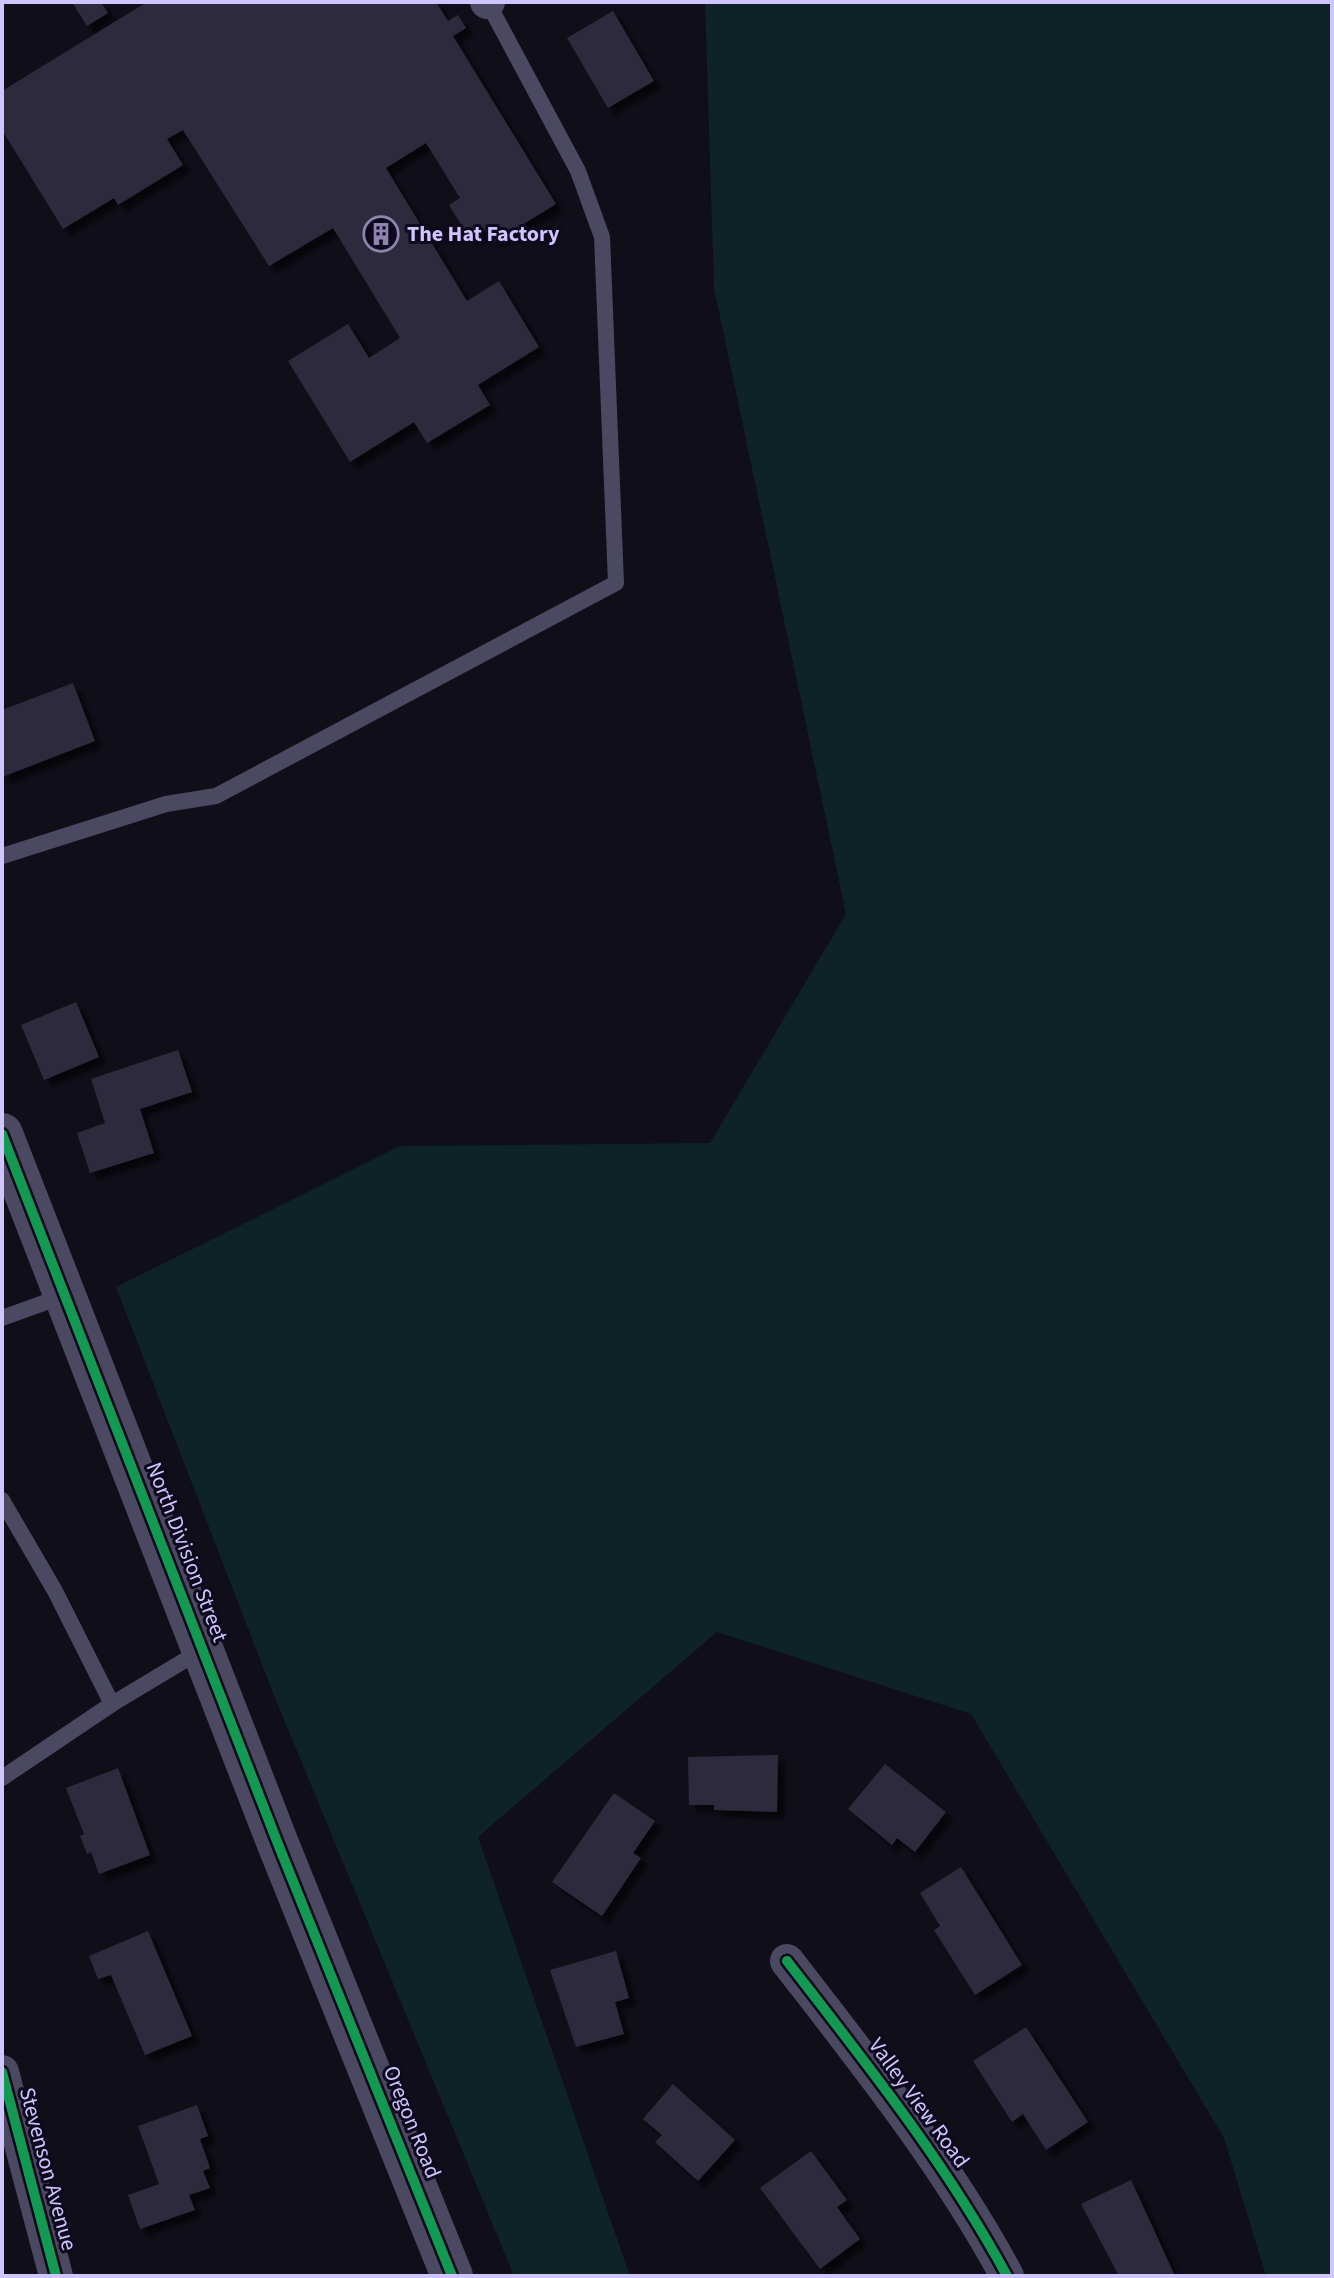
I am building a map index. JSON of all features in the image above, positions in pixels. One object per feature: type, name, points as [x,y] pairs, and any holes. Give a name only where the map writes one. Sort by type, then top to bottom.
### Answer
[{"type":"street","name":"North Division Street","points":[[2,1134],[334,1983]]},
{"type":"street","name":"Valley View Road","points":[[787,1961],[906,2116],[973,2213],[1007,2276]]},
{"type":"street","name":"Oregon Road","points":[[334,1983],[452,2276]]},
{"type":"street","name":"Stevenson Avenue","points":[[2,2072],[56,2276]]},
{"type":"lane","points":[[2,856],[166,804],[216,796],[616,583],[602,237],[578,171],[488,2]]},
{"type":"lane","points":[[2,1318],[65,1295]]},
{"type":"lane","points":[[2,1500],[55,1591],[112,1704]]},
{"type":"lane","points":[[2,1778],[112,1704],[203,1649]]},
{"type":"green space","points":[[705,2],[1332,2],[1332,2276],[1266,2276],[1224,2138],[971,1714],[717,1632],[478,1837],[629,2273],[638,2276],[514,2276],[273,1693],[116,1287],[400,1146],[710,1143],[846,914],[714,288]]},
{"type":"building","points":[[72,2],[101,2],[108,13],[87,26]]},
{"type":"building","name":"The Hat Factory","points":[[147,2],[436,2],[448,21],[458,15],[466,28],[453,36],[556,204],[494,242],[486,230],[470,239],[449,205],[460,198],[426,143],[386,168],[467,301],[499,281],[539,347],[478,385],[490,405],[427,443],[414,422],[350,462],[288,361],[348,324],[369,358],[400,338],[333,228],[269,266],[183,130],[167,139],[183,165],[118,205],[114,198],[63,229],[2,130],[2,91]]},
{"type":"building","points":[[613,11],[654,81],[608,108],[567,38]]},
{"type":"building","points":[[73,683],[95,741],[2,777],[2,710]]},
{"type":"building","points":[[76,1002],[99,1057],[44,1080],[21,1025]]},
{"type":"building","points":[[178,1050],[192,1092],[140,1109],[154,1153],[90,1173],[77,1133],[105,1123],[91,1079]]},
{"type":"building","points":[[778,1755],[777,1812],[714,1810],[714,1805],[689,1805],[688,1757]]},
{"type":"building","points":[[885,1764],[946,1812],[915,1852],[897,1838],[892,1845],[848,1809]]},
{"type":"building","points":[[118,1768],[150,1855],[99,1874],[91,1852],[87,1854],[80,1836],[84,1834],[66,1788]]},
{"type":"building","points":[[614,1793],[655,1821],[633,1853],[641,1858],[602,1916],[552,1882]]},
{"type":"building","points":[[961,1867],[1022,1965],[975,1995],[934,1930],[940,1926],[920,1893]]},
{"type":"building","points":[[148,1931],[192,2036],[145,2055],[111,1975],[98,1979],[89,1956]]},
{"type":"building","points":[[616,1951],[629,1998],[615,2002],[624,2034],[576,2047],[550,1970]]},
{"type":"building","points":[[1026,2027],[1088,2122],[1046,2150],[1023,2114],[1012,2122],[973,2061]]},
{"type":"building","points":[[673,2084],[735,2140],[698,2181],[655,2142],[662,2135],[643,2119]]},
{"type":"building","points":[[197,2105],[208,2136],[200,2139],[210,2168],[203,2171],[210,2188],[189,2195],[195,2210],[140,2229],[128,2195],[159,2184],[138,2126]]},
{"type":"building","points":[[811,2151],[847,2200],[837,2207],[860,2239],[820,2269],[760,2188]]},
{"type":"building","points":[[1131,2180],[1175,2276],[1119,2276],[1081,2204]]},
{"type":"cycle path","points":[[2,1134],[278,1844],[452,2276]]},
{"type":"cycle path","points":[[787,1961],[931,2154],[1007,2276]]},
{"type":"cycle path","points":[[2,2072],[56,2276]]},
{"type":"place","name":"The Hat Factory","points":[[381,234]]}]
